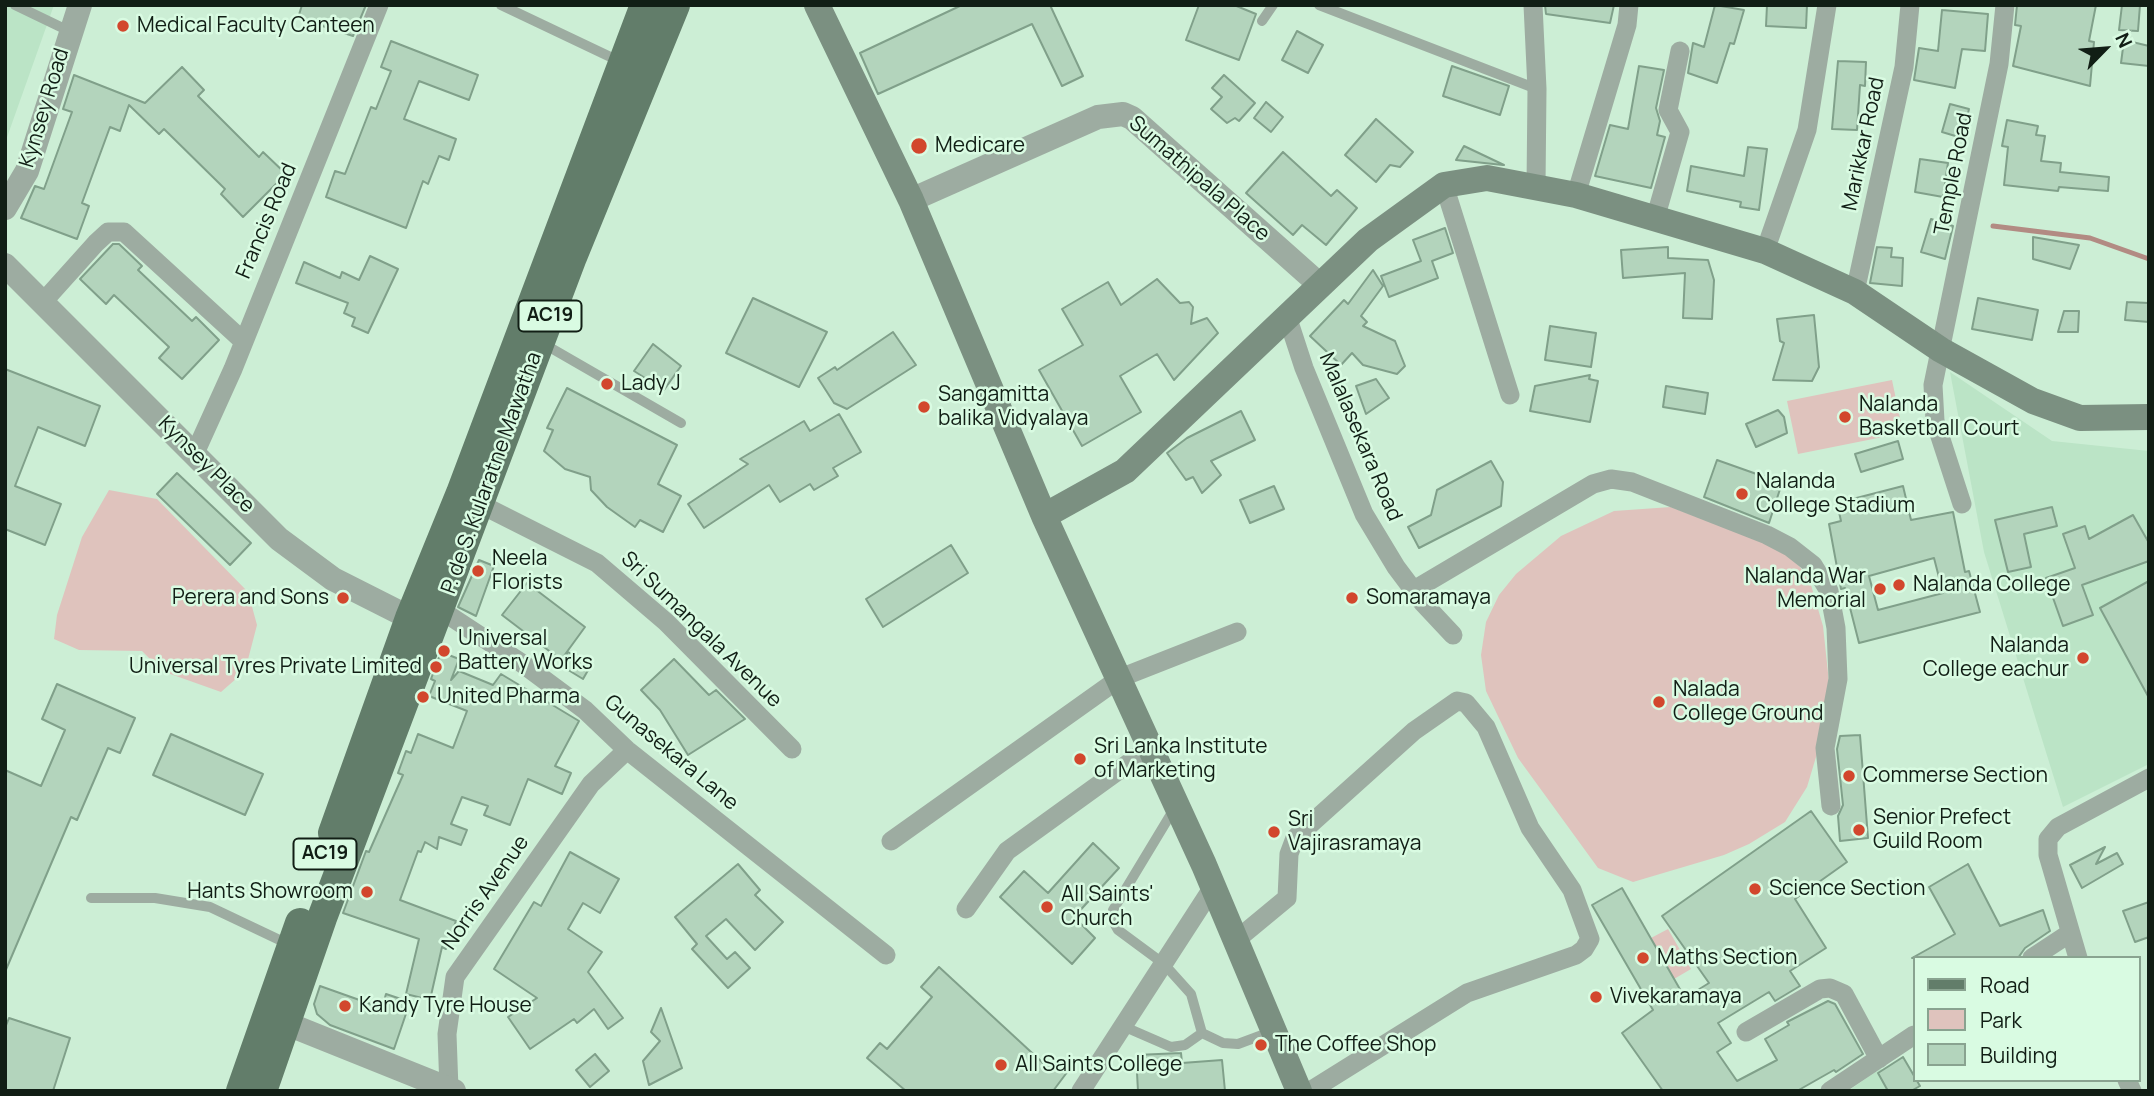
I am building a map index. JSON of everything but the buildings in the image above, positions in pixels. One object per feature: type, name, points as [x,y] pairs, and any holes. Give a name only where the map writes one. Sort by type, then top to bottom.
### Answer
[{"type":"main road","name":"P. de S. Kularatne Mawatha","points":[[426,613],[470,499],[645,5]]},
{"type":"main road","name":"P. de S. Kularatne Mawatha","points":[[470,499],[540,342],[675,5]]},
{"type":"main road","points":[[817,5],[911,200],[1044,516],[1213,887],[1298,1091]]},
{"type":"main road","points":[[1044,516],[1125,471],[1368,240],[1444,184],[1487,178],[1576,195],[1765,251],[1855,292],[1941,350],[2033,401],[2080,418],[2123,420],[2149,417]]},
{"type":"main road","name":"AC19","points":[[262,1091],[292,946],[426,613]]},
{"type":"main road","name":"AC19","points":[[241,1091],[277,1020],[322,918],[426,613]]},
{"type":"street","name":"Kynsey Road","points":[[5,208],[27,171],[69,31],[80,5]]},
{"type":"street","name":"Francis Road","points":[[195,453],[233,369],[242,340],[356,67],[379,5]]},
{"type":"street","points":[[1533,5],[1537,89],[1536,186]]},
{"type":"street","points":[[1576,195],[1627,25],[1629,5]]},
{"type":"street","points":[[1765,251],[1807,131],[1827,5]]},
{"type":"street","name":"Marikkar Road","points":[[1855,292],[1904,67],[1910,5]]},
{"type":"street","name":"Temple Road","points":[[1962,504],[1935,421],[1933,385],[1999,64],[2005,5]]},
{"type":"street","points":[[1655,219],[1680,132],[1668,110],[1680,51]]},
{"type":"street","name":"Sumathipala Place","points":[[911,200],[1098,117],[1123,114],[1132,118],[1320,285]]},
{"type":"street","points":[[1444,184],[1510,395]]},
{"type":"street","points":[[43,302],[108,232],[124,232],[242,340]]},
{"type":"street","name":"Kynsey Place","points":[[5,265],[279,539],[333,579],[426,613]]},
{"type":"street","name":"Malalasekara Road","points":[[1287,316],[1304,368],[1364,513],[1414,590],[1453,635]]},
{"type":"street","points":[[1414,590],[1593,484],[1611,479],[1632,482],[1767,535],[1790,547],[1813,565],[1829,591],[1836,628],[1838,679],[1825,747],[1831,806]]},
{"type":"street","name":"Sri Sumangala Avenue","points":[[470,499],[597,563],[666,622],[792,749]]},
{"type":"street","name":"Gunasekara Lane","points":[[426,613],[585,710],[627,750],[886,955]]},
{"type":"street","points":[[891,841],[1120,678],[1237,632]]},
{"type":"street","points":[[1235,941],[1287,898],[1289,854],[1295,838],[1414,731],[1457,701],[1466,703],[1486,727],[1530,828],[1572,890],[1590,939],[1576,955],[1467,993],[1310,1091]]},
{"type":"street","points":[[966,909],[1007,851],[1150,747]]},
{"type":"street","name":"Norris Avenue","points":[[452,1090],[447,1034],[455,977],[591,784],[627,750]]},
{"type":"street","points":[[2077,956],[2048,855],[2049,839],[2058,827],[2149,778]]},
{"type":"street","points":[[1081,1091],[1125,1027],[1213,887]]},
{"type":"street","points":[[2035,956],[2070,933]]},
{"type":"street","points":[[1745,1032],[1820,989],[1830,988],[1844,995],[1879,1059]]},
{"type":"street","points":[[277,1020],[452,1090]]},
{"type":"street","points":[[1830,1091],[1912,1036]]},
{"type":"lane","points":[[15,5],[69,31]]},
{"type":"lane","points":[[501,5],[623,63]]},
{"type":"lane","points":[[1262,21],[1273,5]]},
{"type":"lane","points":[[1319,5],[1537,89]]},
{"type":"lane","points":[[540,342],[681,423]]},
{"type":"lane","points":[[1176,805],[1113,910],[1113,921],[1118,930],[1164,964],[1191,994],[1202,1033],[1223,1043],[1238,1044],[1273,1031]]},
{"type":"lane","points":[[92,898],[155,898],[210,907],[292,946]]},
{"type":"lane","points":[[1125,1027],[1171,1047],[1185,1045],[1202,1033]]},
{"type":"shaded area","points":[[5,5],[54,5],[5,143]]},
{"type":"shaded area","name":"Nalanda College eachur","points":[[1950,372],[2052,441],[2149,451],[2149,764],[2063,807],[1984,552]]},
{"type":"shaded area","points":[[1881,1068],[1891,1091],[1848,1091]]},
{"type":"green space","name":"Nalanda Basketball Court","points":[[1892,380],[1903,433],[1798,454],[1787,401]]},
{"type":"green space","points":[[109,490],[157,499],[248,592],[257,625],[245,671],[221,692],[162,671],[142,651],[79,650],[54,639],[57,615],[82,537]]},
{"type":"green space","name":"Nalada College Ground","points":[[1671,507],[1785,551],[1800,567],[1811,585],[1823,626],[1829,682],[1819,747],[1807,787],[1785,822],[1749,844],[1724,855],[1633,882],[1598,868],[1518,758],[1486,691],[1481,655],[1486,622],[1499,595],[1516,574],[1561,536],[1614,511]]},
{"type":"green space","points":[[1668,929],[1691,969],[1674,979],[1651,938]]},
{"type":"waterway","points":[[1993,226],[2090,238],[2149,259]]},
{"type":"place","name":"Medical Faculty Canteen","points":[[123,26]]},
{"type":"place","name":"Medicare","points":[[919,146]]},
{"type":"place","name":"Lady J","points":[[607,384]]},
{"type":"place","name":"Sangamitta balika Vidyalaya","points":[[924,407]]},
{"type":"place","name":"Nalanda Basketball Court","points":[[1845,417]]},
{"type":"place","name":"Nalanda College Stadium","points":[[1742,494]]},
{"type":"place","name":"Neela Florists","points":[[478,571]]},
{"type":"place","name":"Nalanda College","points":[[1899,585]]},
{"type":"place","name":"Nalanda War Memorial","points":[[1880,589]]},
{"type":"place","name":"Perera and Sons","points":[[343,598]]},
{"type":"place","name":"Somaramaya","points":[[1352,598]]},
{"type":"place","name":"Universal Battery Works","points":[[444,651]]},
{"type":"place","name":"Nalanda College eachur","points":[[2083,658]]},
{"type":"place","name":"Universal Tyres Private Limited","points":[[436,667]]},
{"type":"place","name":"United Pharma","points":[[423,697]]},
{"type":"place","name":"Nalada College Ground","points":[[1659,702]]},
{"type":"place","name":"Sri Lanka Institute of Marketing","points":[[1080,759]]},
{"type":"place","name":"Commerse Section","points":[[1849,776]]},
{"type":"place","name":"Senior Prefect Guild Room","points":[[1859,830]]},
{"type":"place","name":"Sri Vajirasramaya","points":[[1274,832]]},
{"type":"place","name":"Science Section","points":[[1755,889]]},
{"type":"place","name":"Hants Showroom","points":[[367,892]]},
{"type":"place","name":"All Saints' Church","points":[[1047,907]]},
{"type":"place","name":"Maths Section","points":[[1643,958]]},
{"type":"place","name":"Vivekaramaya","points":[[1596,997]]},
{"type":"place","name":"Kandy Tyre House","points":[[345,1006]]},
{"type":"place","name":"The Coffee Shop","points":[[1261,1045]]},
{"type":"place","name":"All Saints College","points":[[1001,1065]]}]
